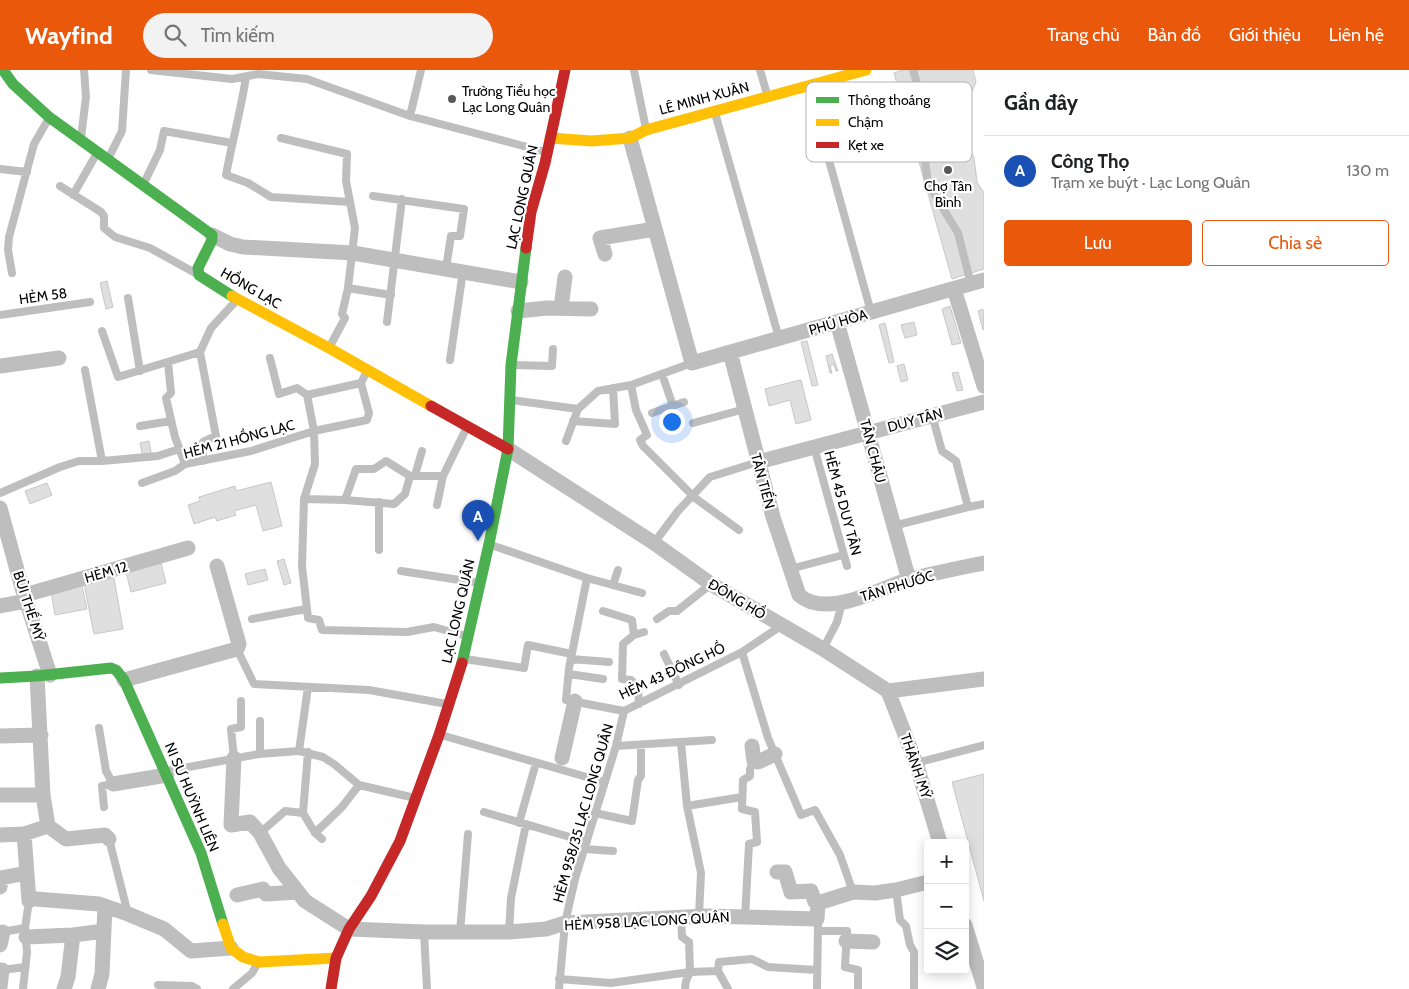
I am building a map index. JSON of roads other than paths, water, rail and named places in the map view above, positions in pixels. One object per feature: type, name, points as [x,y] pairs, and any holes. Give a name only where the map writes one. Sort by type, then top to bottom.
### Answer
[{"type":"street","name":"LẠC LONG QUÂN","points":[[331,989],[336,958],[349,929],[370,896],[400,841],[439,735],[463,659],[508,449],[511,365],[531,212],[547,152],[565,70]]},
{"type":"street","name":"LÊ MINH XUÂN","points":[[823,82],[866,70]]},
{"type":"street","points":[[5,75],[49,117],[212,235],[230,244],[243,247],[353,253],[521,282]]},
{"type":"street","name":"LÊ MINH XUÂN","points":[[550,138],[592,141],[630,138],[646,130],[806,87]]},
{"type":"street","points":[[630,138],[692,363]]},
{"type":"street","points":[[605,254],[600,238],[655,229]]},
{"type":"street","name":"HỒNG LẠC","points":[[212,235],[212,240],[198,268],[199,275],[238,300],[330,348],[508,449]]},
{"type":"street","points":[[561,308],[565,277]]},
{"type":"street","name":"PHÚ HÒA","points":[[692,363],[977,282]]},
{"type":"street","points":[[954,289],[984,386]]},
{"type":"street","points":[[518,311],[547,308],[591,309]]},
{"type":"street","name":"TÂN CHÂU","points":[[837,322],[909,580]]},
{"type":"street","name":"TÂN TIẾN","points":[[730,352],[773,517],[799,595],[809,603]]},
{"type":"street","points":[[0,366],[59,358]]},
{"type":"street","name":"DUY TÂN","points":[[758,462],[984,402]]},
{"type":"street","name":"ĐÔNG HỒ","points":[[508,449],[654,543],[711,584],[823,649],[888,691]]},
{"type":"street","name":"BÙI THẾ MỸ","points":[[0,508],[26,598],[44,676],[41,735],[43,795],[48,826]]},
{"type":"street","name":"HẺM 12","points":[[0,606],[188,548]]},
{"type":"street","name":"TÂN PHƯỚC","points":[[809,603],[842,603],[909,580],[984,563]]},
{"type":"street","points":[[0,678],[44,676],[111,668],[119,672],[124,680],[237,649],[239,644],[238,637],[217,566]]},
{"type":"street","name":"NI SƯ HUỲNH LIÊN","points":[[124,680],[201,853],[231,948]]},
{"type":"street","points":[[888,691],[984,680]]},
{"type":"street","name":"THÀNH MỸ","points":[[888,691],[916,763],[939,839]]},
{"type":"street","points":[[562,758],[571,700]]},
{"type":"street","points":[[0,736],[41,735]]},
{"type":"street","points":[[753,754],[758,762],[775,754]]},
{"type":"street","points":[[234,758],[231,825],[250,822],[260,833],[279,868],[305,900],[349,929]]},
{"type":"street","points":[[113,784],[166,773]]},
{"type":"street","points":[[0,795],[43,795]]},
{"type":"street","points":[[0,835],[24,834],[48,826],[66,839],[105,835],[109,839]]},
{"type":"street","points":[[24,834],[27,873],[32,900],[105,906],[164,929],[191,951],[231,948],[243,957],[259,962],[336,958]]},
{"type":"street","points":[[776,872],[785,872],[791,892],[811,891],[815,902],[818,903],[818,925]]},
{"type":"street","points":[[0,887],[1,878],[27,873]]},
{"type":"street","points":[[818,903],[853,892],[875,893],[924,883]]},
{"type":"street","points":[[238,895],[262,889],[266,894],[298,892]]},
{"type":"street","points":[[98,989],[102,974],[105,906]]},
{"type":"street","name":"HẺM 958 LẠC LONG QUÂN","points":[[349,929],[424,932],[509,932],[546,929],[565,923],[700,916],[745,917],[818,925]]},
{"type":"street","points":[[967,929],[979,956],[984,987]]},
{"type":"street","points":[[25,933],[73,935],[104,931]]},
{"type":"street","points":[[64,989],[68,977],[73,935]]},
{"type":"street","points":[[846,941],[873,942]]},
{"type":"street","points":[[0,987],[1,970]]},
{"type":"lane","points":[[81,140],[86,97],[84,70]]},
{"type":"lane","points":[[108,160],[122,131],[126,70]]},
{"type":"lane","points":[[151,70],[232,79],[258,74],[307,79],[410,116],[547,152]]},
{"type":"lane","points":[[410,116],[421,70]]},
{"type":"lane","points":[[634,70],[646,130]]},
{"type":"lane","points":[[760,70],[767,96]]},
{"type":"lane","points":[[913,70],[917,82]]},
{"type":"lane","points":[[246,77],[240,114],[226,175],[248,183],[272,197],[350,202]]},
{"type":"lane","points":[[715,111],[779,338]]},
{"type":"lane","points":[[12,273],[8,250],[10,237],[34,144],[49,117]]},
{"type":"lane","points":[[143,185],[160,150],[164,131],[232,143]]},
{"type":"lane","points":[[281,138],[347,154],[346,181],[355,228],[353,253],[342,314],[345,318],[330,348]]},
{"type":"lane","points":[[73,195],[97,152]]},
{"type":"lane","points":[[830,162],[871,312]]},
{"type":"lane","points":[[925,162],[928,184],[958,233],[977,282]]},
{"type":"lane","points":[[0,169],[27,172]]},
{"type":"lane","points":[[60,186],[101,212],[104,216],[104,228],[115,237],[150,248],[199,275]]},
{"type":"lane","points":[[372,196],[464,209],[460,236],[451,236],[446,268]]},
{"type":"lane","points":[[387,322],[402,200]]},
{"type":"lane","points":[[450,360],[463,271]]},
{"type":"lane","points":[[348,288],[391,295]]},
{"type":"lane","points":[[128,298],[140,371]]},
{"type":"lane","points":[[203,461],[203,442],[216,436],[200,352],[211,328],[238,300]]},
{"type":"lane","name":"HẺM 58","points":[[0,315],[90,302]]},
{"type":"lane","points":[[102,331],[118,377],[200,352]]},
{"type":"lane","points":[[511,365],[552,366],[553,349]]},
{"type":"lane","points":[[270,358],[279,394],[297,388],[307,395],[361,383]]},
{"type":"lane","points":[[168,362],[170,393],[166,398],[171,421],[186,464]]},
{"type":"lane","points":[[566,441],[578,409],[598,392],[630,385],[692,363]]},
{"type":"lane","points":[[85,370],[102,461]]},
{"type":"lane","points":[[368,370],[361,383],[369,413],[367,420],[314,431],[315,464],[304,498],[302,566],[308,618],[319,620],[322,630],[407,632],[434,626],[468,637]]},
{"type":"lane","points":[[662,374],[673,406]]},
{"type":"lane","points":[[630,385],[636,410],[647,435],[640,440],[643,446],[693,496],[739,530]]},
{"type":"lane","points":[[573,421],[615,424],[613,388]]},
{"type":"lane","name":"HẺM 21 HỒNG LẠC","points":[[142,483],[174,471],[186,464],[251,451],[314,431],[307,395]]},
{"type":"lane","points":[[511,400],[578,409]]},
{"type":"lane","points":[[652,413],[684,402]]},
{"type":"lane","points":[[692,423],[745,409]]},
{"type":"lane","points":[[932,415],[942,450],[956,461],[968,507]]},
{"type":"lane","points":[[140,426],[171,421]]},
{"type":"lane","points":[[437,505],[443,476],[467,427]]},
{"type":"lane","name":"HẺM 45 DUY TÂN","points":[[814,447],[847,566]]},
{"type":"lane","points":[[0,494],[79,461],[158,456],[180,449]]},
{"type":"lane","points":[[304,498],[394,504],[405,494],[422,451]]},
{"type":"lane","points":[[345,500],[356,469],[374,469],[386,461],[413,476],[443,476]]},
{"type":"lane","points":[[654,543],[678,511],[710,477],[758,462]]},
{"type":"lane","points":[[379,502],[379,550]]},
{"type":"lane","points":[[893,526],[984,504]]},
{"type":"lane","points":[[489,544],[587,578],[642,593]]},
{"type":"lane","points":[[790,569],[820,565],[844,555]]},
{"type":"lane","points":[[613,584],[618,570]]},
{"type":"lane","points":[[400,571],[479,583]]},
{"type":"lane","points":[[571,700],[569,674],[571,657],[587,578]]},
{"type":"lane","points":[[657,619],[670,611],[677,611],[711,584]]},
{"type":"lane","points":[[823,649],[838,622],[842,603]]},
{"type":"lane","points":[[252,619],[306,609]]},
{"type":"lane","points":[[602,611],[632,620],[634,635]]},
{"type":"lane","name":"HẺM 43 ĐÔNG HỒ","points":[[571,700],[624,711],[742,652],[781,626]]},
{"type":"lane","points":[[639,704],[638,687],[631,680],[622,679],[623,644],[634,635],[644,632]]},
{"type":"lane","points":[[463,659],[524,668],[528,645],[571,657],[609,662]]},
{"type":"lane","points":[[237,649],[254,684],[369,690],[449,704]]},
{"type":"lane","points":[[742,652],[768,738],[801,815],[815,810],[840,855],[853,892]]},
{"type":"lane","points":[[664,654],[679,685]]},
{"type":"lane","points":[[569,674],[603,678]]},
{"type":"lane","points":[[300,751],[308,687]]},
{"type":"lane","points":[[234,758],[231,729],[241,727],[241,701]]},
{"type":"lane","name":"HẺM 958/35 LẠC LONG QUÂN","points":[[559,989],[565,923],[575,879],[616,746],[624,711]]},
{"type":"lane","points":[[260,721],[260,754]]},
{"type":"lane","points":[[99,728],[106,771],[113,784],[102,786],[104,807]]},
{"type":"lane","points":[[439,735],[604,782]]},
{"type":"lane","points":[[616,746],[712,740]]},
{"type":"lane","points":[[681,743],[687,806],[701,873],[700,916]]},
{"type":"lane","points":[[595,813],[632,821],[638,780],[641,776],[641,745]]},
{"type":"lane","points":[[916,763],[984,745]]},
{"type":"lane","points":[[166,773],[234,758],[300,751],[323,757],[359,785],[417,798]]},
{"type":"lane","points":[[308,752],[303,812],[315,833],[322,839]]},
{"type":"lane","points":[[745,917],[749,844],[757,842],[755,812],[742,809],[742,798],[743,780],[750,776],[753,754]]},
{"type":"lane","points":[[509,932],[511,898],[523,823],[536,763]]},
{"type":"lane","points":[[315,833],[342,807],[359,785]]},
{"type":"lane","points":[[687,806],[742,798]]},
{"type":"lane","points":[[260,833],[285,811],[303,812]]},
{"type":"lane","points":[[484,812],[523,823],[586,845],[614,851]]},
{"type":"lane","points":[[460,932],[468,834]]},
{"type":"lane","points":[[109,839],[128,914]]},
{"type":"lane","points":[[896,890],[900,920],[906,926],[910,945],[914,952],[914,989]]},
{"type":"lane","points":[[23,989],[27,952],[25,933],[32,900]]},
{"type":"lane","points":[[681,917],[682,938],[689,942],[690,972],[686,981],[686,989]]},
{"type":"lane","points":[[817,989],[818,925],[847,931],[845,967],[858,970],[858,989]]},
{"type":"lane","points":[[424,932],[427,989]]},
{"type":"lane","points":[[1,936],[25,933]]},
{"type":"lane","points":[[728,989],[718,971],[719,962],[752,959],[768,967],[817,970]]},
{"type":"lane","points":[[233,989],[252,973],[259,962]]},
{"type":"lane","points":[[1,970],[25,967]]},
{"type":"lane","points":[[559,980],[611,984],[690,972],[718,971]]},
{"type":"lane","points":[[158,985],[192,986],[197,989]]},
{"type":"place","name":"Trường Tiểu học Lạc Long Quân","points":[[452,99]]},
{"type":"place","name":"Chợ Tân Bình","points":[[948,170]]},
{"type":"place","name":"Công Thọ","points":[[478,541]]}]
